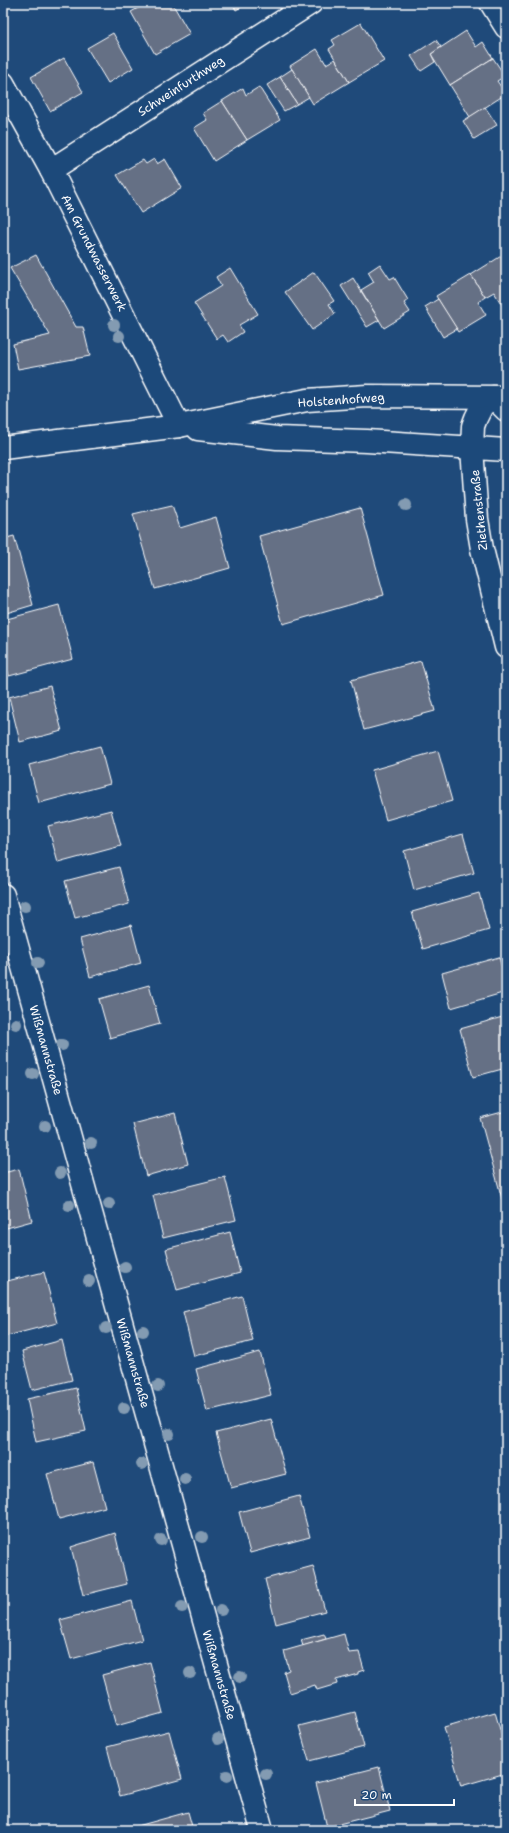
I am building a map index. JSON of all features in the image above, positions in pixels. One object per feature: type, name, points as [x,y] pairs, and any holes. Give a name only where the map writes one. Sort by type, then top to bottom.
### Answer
[{"type":"street","name":"Schweinfurthweg","points":[[51,170],[311,3]]},
{"type":"street","points":[[491,3],[506,27]]},
{"type":"street","name":"Am Grundwasserwerk","points":[[3,83],[51,170],[179,426]]},
{"type":"street","name":"Holstenhofweg","points":[[3,448],[179,426],[307,400],[367,396],[502,402]]},
{"type":"street","name":"Ziethenstraße","points":[[502,402],[482,406],[473,426],[472,448],[477,519],[482,549],[506,647]]},
{"type":"street","name":"Holstenhofweg","points":[[179,426],[277,438],[336,439],[506,450]]},
{"type":"street","name":"Wißmannstraße","points":[[3,895],[262,1830]]},
{"type":"building","points":[[147,3],[172,3],[190,34],[155,54],[131,12]]},
{"type":"building","points":[[232,3],[248,3],[236,10]]},
{"type":"building","points":[[361,23],[384,61],[349,82],[329,49],[335,45],[332,40]]},
{"type":"building","points":[[466,31],[476,47],[483,42],[493,58],[450,85],[431,54]]},
{"type":"building","points":[[113,33],[133,68],[108,83],[87,48]]},
{"type":"building","points":[[436,40],[441,47],[431,54],[435,62],[421,71],[411,56]]},
{"type":"building","points":[[317,49],[326,64],[335,59],[349,82],[313,104],[290,66]]},
{"type":"building","points":[[64,58],[83,92],[50,111],[31,77]]},
{"type":"building","points":[[493,58],[505,76],[497,81],[506,94],[470,117],[450,85]]},
{"type":"building","points":[[292,69],[309,97],[297,104],[280,77]]},
{"type":"building","points":[[280,77],[297,104],[284,111],[267,85]]},
{"type":"building","points":[[259,87],[280,120],[247,140],[222,101],[243,88],[246,95]]},
{"type":"building","points":[[222,101],[247,140],[214,161],[194,128],[207,120],[203,113]]},
{"type":"building","points":[[485,107],[497,125],[474,139],[463,121]]},
{"type":"building","points":[[154,159],[157,164],[165,159],[182,188],[141,213],[117,175],[143,160],[146,164]]},
{"type":"building","points":[[506,187],[506,197],[502,190]]},
{"type":"building","points":[[506,253],[506,302],[502,305],[494,292],[485,297],[471,275]]},
{"type":"building","points":[[36,255],[76,327],[83,327],[90,356],[18,369],[13,344],[50,335],[10,268]]},
{"type":"building","points":[[380,264],[390,279],[394,277],[408,300],[404,303],[410,312],[384,328],[361,290],[374,282],[368,272]]},
{"type":"building","points":[[230,268],[258,314],[239,325],[243,332],[228,342],[223,335],[217,339],[194,303],[221,286],[216,277]]},
{"type":"building","points":[[314,272],[334,301],[329,304],[335,314],[312,330],[285,292]]},
{"type":"building","points":[[471,275],[485,297],[478,302],[486,315],[458,332],[436,296]]},
{"type":"building","points":[[353,278],[379,320],[367,327],[341,286]]},
{"type":"building","points":[[438,299],[457,329],[443,337],[425,307]]},
{"type":"building","points":[[172,505],[180,528],[216,517],[230,568],[155,589],[133,514]]},
{"type":"building","points":[[360,508],[384,595],[283,624],[259,536]]},
{"type":"building","points":[[14,536],[33,605],[3,614],[3,539]]},
{"type":"building","points":[[59,605],[73,659],[9,676],[3,653],[3,620]]},
{"type":"building","points":[[421,661],[435,711],[364,730],[351,680]]},
{"type":"building","points":[[50,686],[62,731],[20,742],[9,697]]},
{"type":"building","points":[[100,746],[110,784],[39,803],[29,765]]},
{"type":"building","points":[[438,751],[452,801],[386,820],[372,770]]},
{"type":"building","points":[[111,810],[121,846],[58,863],[48,826]]},
{"type":"building","points":[[463,834],[474,873],[414,890],[404,851]]},
{"type":"building","points":[[119,867],[129,904],[75,918],[65,881]]},
{"type":"building","points":[[479,893],[489,930],[423,949],[412,912]]},
{"type":"building","points":[[131,925],[141,963],[90,977],[80,939]]},
{"type":"building","points":[[499,957],[506,984],[506,992],[451,1008],[442,973]]},
{"type":"building","points":[[149,985],[160,1024],[110,1038],[99,999]]},
{"type":"building","points":[[506,1016],[506,1068],[473,1077],[460,1029]]},
{"type":"building","points":[[506,1111],[506,1198],[502,1199],[480,1118]]},
{"type":"building","points":[[175,1113],[188,1164],[146,1176],[133,1124]]},
{"type":"building","points":[[3,1121],[9,1144],[3,1145]]},
{"type":"building","points":[[19,1169],[32,1221],[3,1229],[3,1173]]},
{"type":"building","points":[[225,1177],[236,1220],[163,1238],[153,1195]]},
{"type":"building","points":[[506,1231],[506,1245],[502,1232]]},
{"type":"building","points":[[230,1232],[240,1273],[177,1290],[166,1249]]},
{"type":"building","points":[[44,1272],[57,1323],[3,1337],[3,1282]]},
{"type":"building","points":[[242,1296],[253,1341],[194,1356],[183,1312]]},
{"type":"building","points":[[62,1340],[72,1380],[32,1390],[22,1351]]},
{"type":"building","points":[[260,1352],[271,1395],[207,1411],[196,1369]]},
{"type":"building","points":[[76,1388],[86,1431],[36,1442],[27,1399]]},
{"type":"building","points":[[271,1419],[286,1474],[231,1488],[216,1433]]},
{"type":"building","points":[[93,1462],[105,1507],[59,1519],[47,1474]]},
{"type":"building","points":[[299,1496],[310,1537],[250,1553],[239,1512]]},
{"type":"building","points":[[115,1533],[127,1584],[83,1595],[71,1547]]},
{"type":"building","points":[[313,1566],[325,1611],[276,1624],[265,1579]]},
{"type":"building","points":[[132,1601],[142,1640],[71,1659],[60,1620]]},
{"type":"building","points":[[324,1634],[326,1639],[303,1646],[301,1640]]},
{"type":"building","points":[[344,1634],[349,1653],[359,1652],[364,1670],[358,1672],[358,1674],[336,1680],[337,1684],[317,1690],[315,1685],[290,1693],[284,1672],[289,1670],[284,1651]]},
{"type":"building","points":[[150,1662],[163,1713],[116,1726],[102,1675]]},
{"type":"building","points":[[355,1712],[364,1747],[309,1761],[299,1726]]},
{"type":"building","points":[[495,1712],[506,1751],[506,1773],[461,1786],[444,1727]]},
{"type":"building","points":[[169,1731],[182,1779],[120,1796],[107,1747]]},
{"type":"building","points":[[379,1767],[390,1811],[327,1827],[316,1783]]},
{"type":"building","points":[[188,1812],[193,1830],[135,1830],[134,1827]]}]
